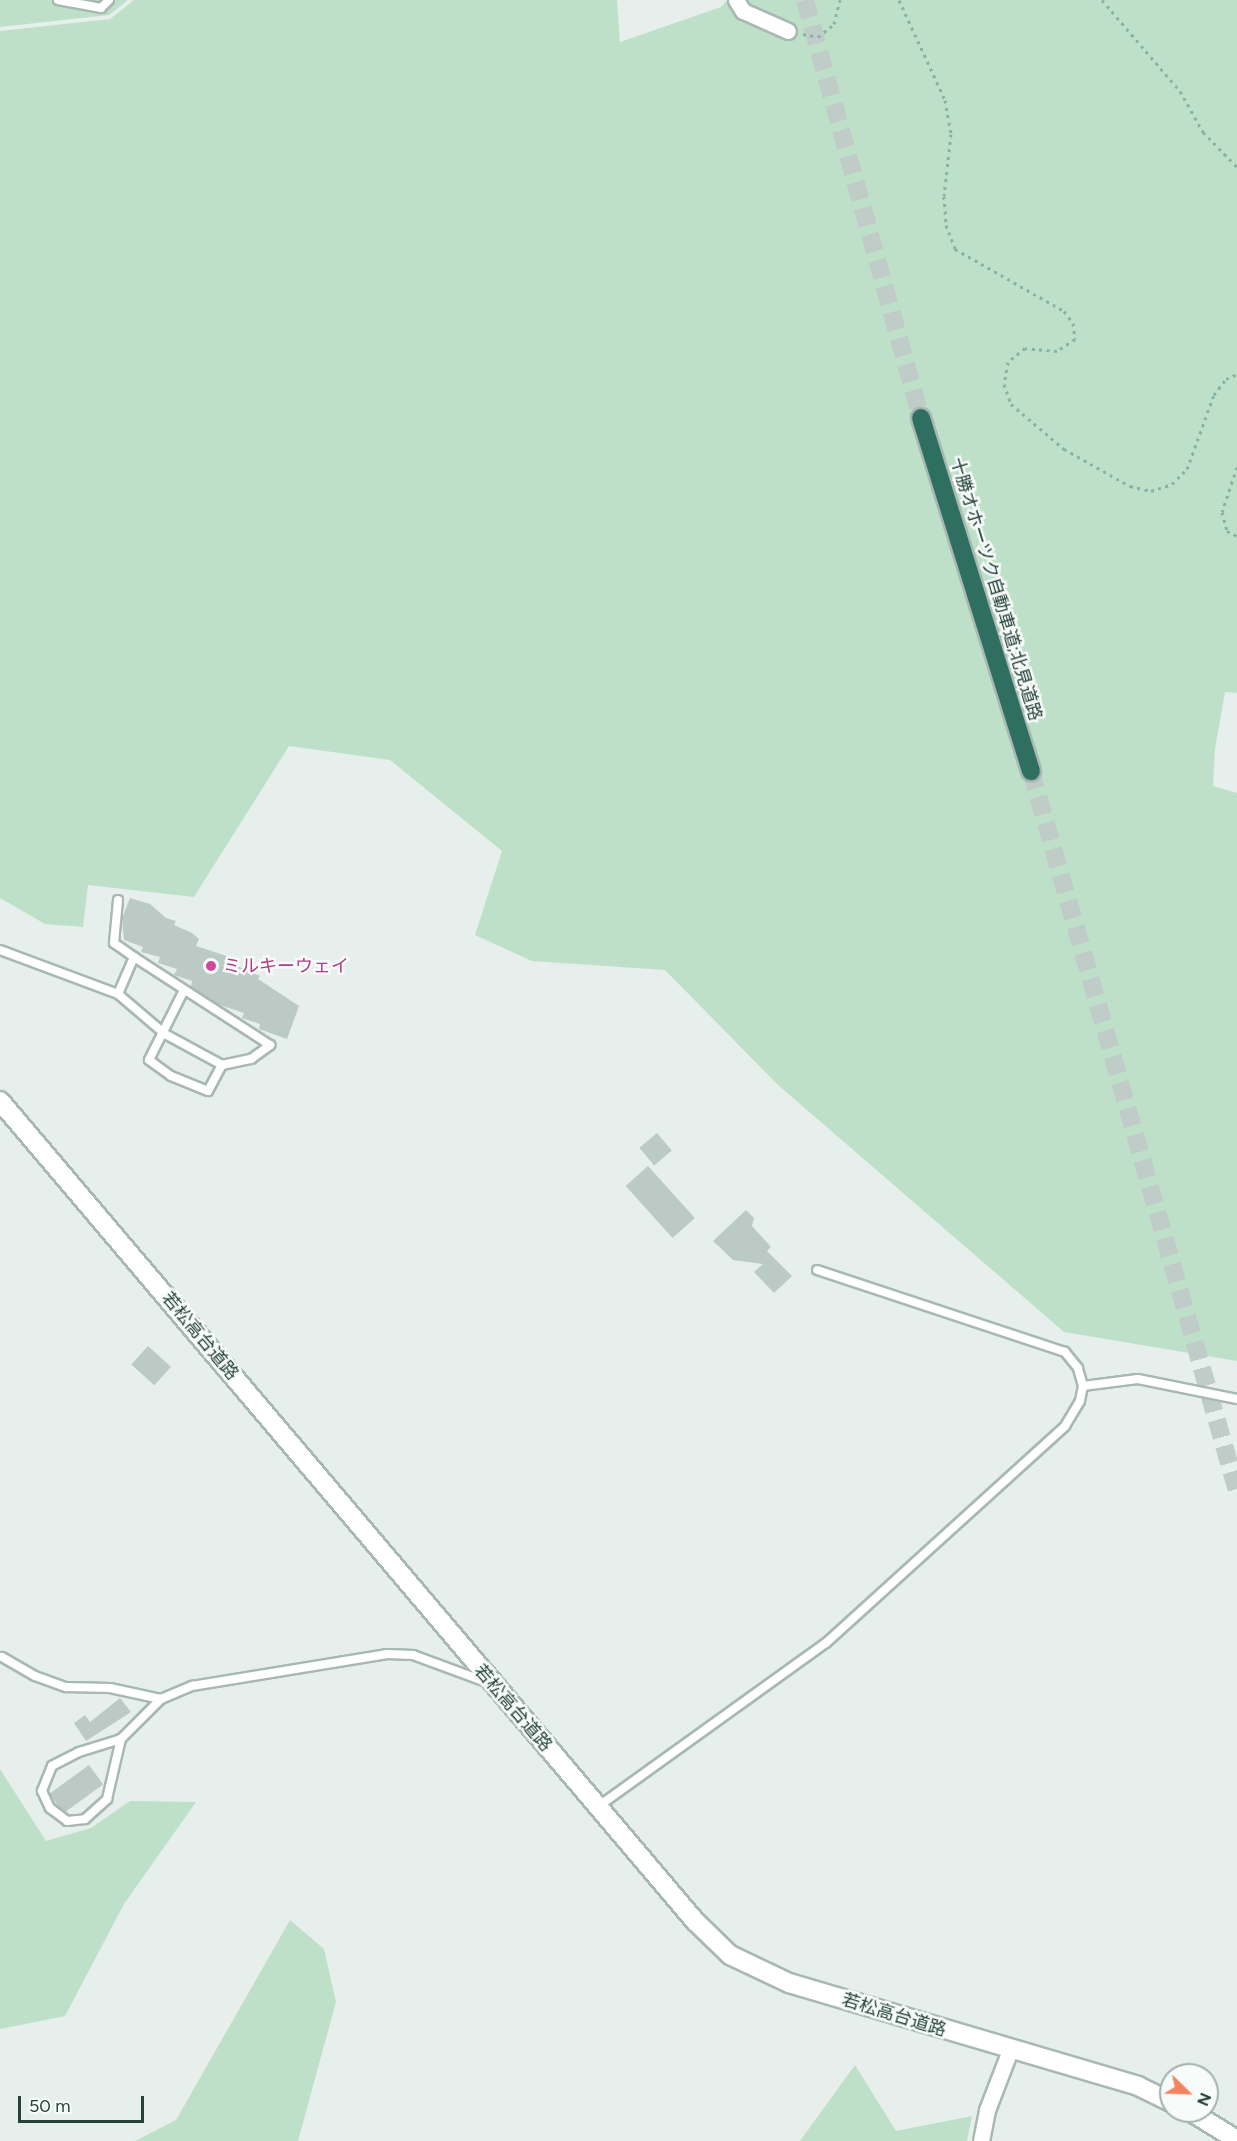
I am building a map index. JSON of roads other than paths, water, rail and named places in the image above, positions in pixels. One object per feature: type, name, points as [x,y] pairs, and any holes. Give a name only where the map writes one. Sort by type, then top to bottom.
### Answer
[{"type":"highway","name":"十勝オホーツク自動車道;北見道路","points":[[921,418],[1031,771]]},
{"type":"street","points":[[736,0],[742,11],[788,31]]},
{"type":"street","name":"若松高台道路","points":[[0,1101],[493,1685],[695,1921],[730,1955],[789,1983],[1138,2086],[1159,2096]]},
{"type":"street","points":[[981,2141],[987,2110],[1010,2050]]},
{"type":"street","points":[[1209,2123],[1237,2140]]},
{"type":"lane","points":[[58,0],[101,8],[109,0]]},
{"type":"lane","points":[[0,950],[118,994],[165,1034],[222,1065],[250,1059],[270,1045],[114,944],[118,900]]},
{"type":"lane","points":[[118,994],[134,957]]},
{"type":"lane","points":[[184,990],[165,1034],[149,1060],[171,1076],[208,1091],[222,1065]]},
{"type":"lane","points":[[598,1807],[826,1643],[1065,1426],[1080,1401],[1083,1386],[1078,1368],[1065,1352],[817,1270]]},
{"type":"lane","points":[[1083,1386],[1138,1379],[1237,1399]]},
{"type":"lane","points":[[121,1739],[106,1798],[85,1819],[67,1821],[50,1808],[42,1791],[52,1766],[79,1752],[121,1739],[161,1699],[192,1686],[387,1654],[413,1655],[493,1685]]},
{"type":"lane","points":[[2,1657],[36,1676],[66,1687],[110,1688],[161,1699]]},
{"type":"tunnel","points":[[805,0],[921,418]]},
{"type":"tunnel","points":[[1031,771],[1237,1491]]},
{"type":"place","name":"ミルキーウェイ","points":[[211,966]]}]
